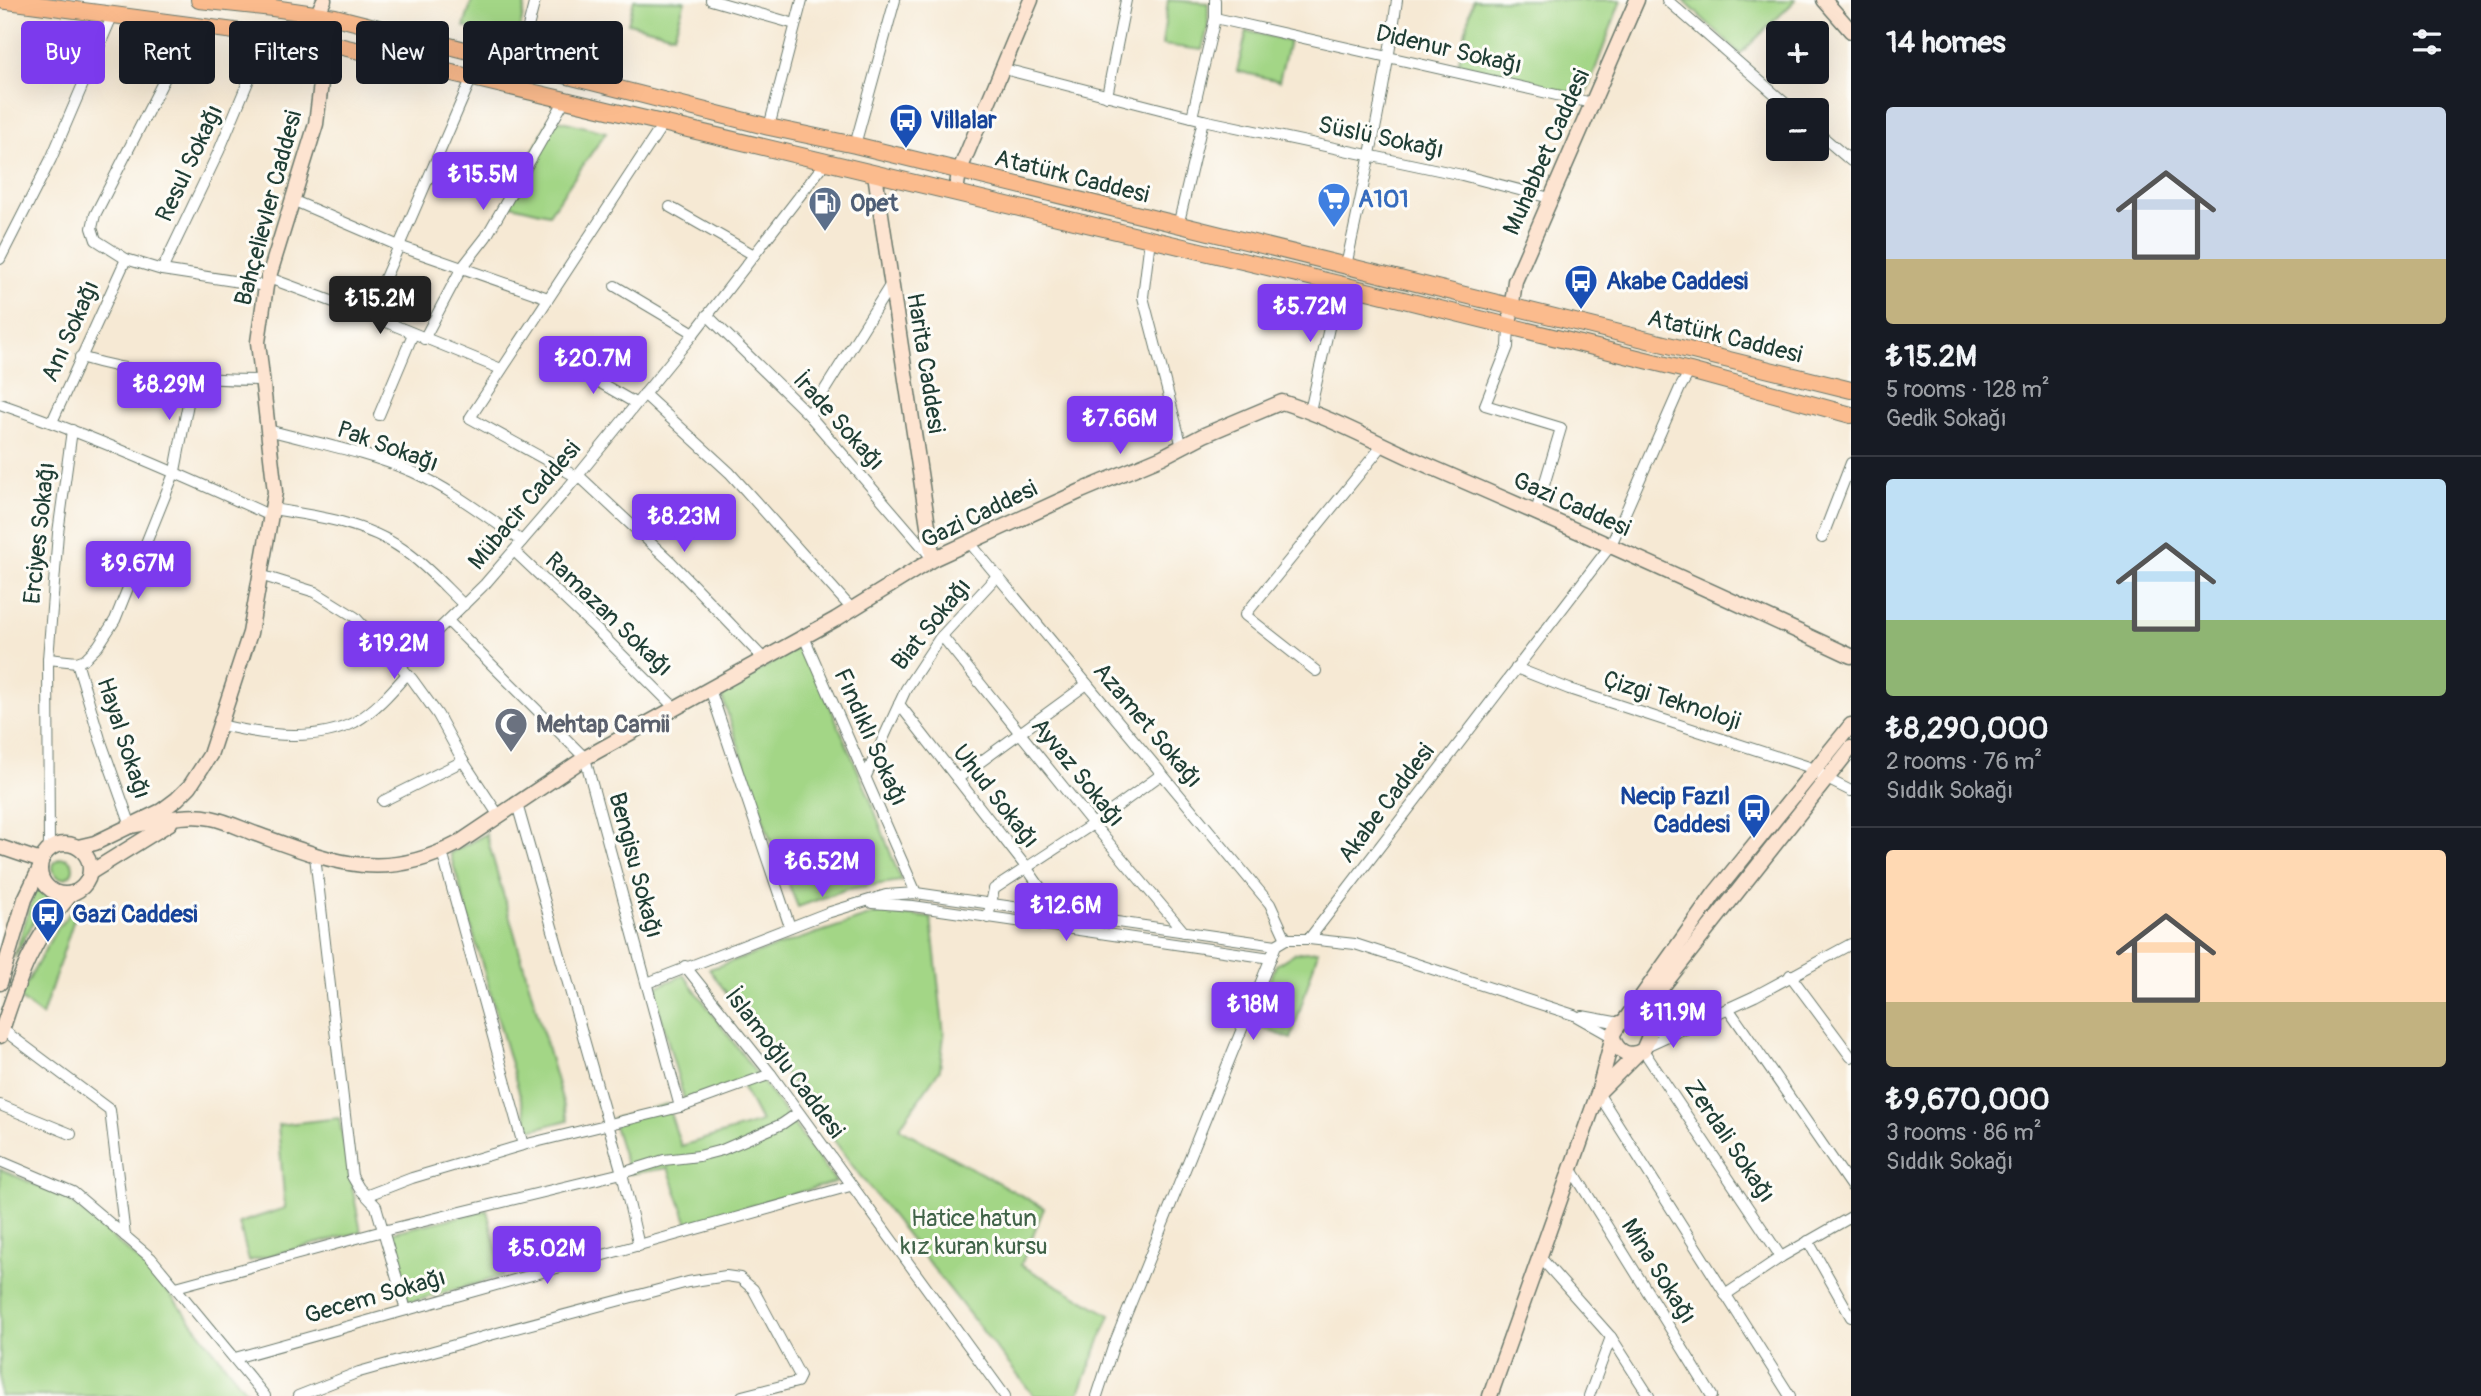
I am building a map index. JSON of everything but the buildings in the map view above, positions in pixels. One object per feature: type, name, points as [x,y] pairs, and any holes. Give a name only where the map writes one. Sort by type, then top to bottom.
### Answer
[{"type":"main road","points":[[0,0],[155,21]]},
{"type":"main road","name":"Atatürk Caddesi","points":[[199,0],[321,7],[463,46]]},
{"type":"main road","points":[[342,47],[463,76]]},
{"type":"main road","points":[[499,84],[1339,284],[1690,371],[1851,415]]},
{"type":"main road","name":"Atatürk Caddesi","points":[[604,84],[769,127],[855,145],[1851,390]]},
{"type":"street","points":[[530,21],[535,0]]},
{"type":"street","points":[[711,0],[795,24]]},
{"type":"street","points":[[769,127],[802,0]]},
{"type":"street","points":[[855,145],[895,0]]},
{"type":"street","points":[[956,192],[959,172],[1031,0]]},
{"type":"street","points":[[1107,96],[1126,0]]},
{"type":"street","points":[[1178,226],[1215,18],[1215,0]]},
{"type":"street","points":[[1346,266],[1370,157],[1397,0]]},
{"type":"street","name":"Muhabbet Caddesi","points":[[1509,326],[1515,281],[1637,0]]},
{"type":"street","points":[[1667,0],[1779,98]]},
{"type":"street","points":[[1824,0],[1851,31]]},
{"type":"street","points":[[0,259],[51,159],[113,14]]},
{"type":"street","name":"Didenur Sokağı","points":[[1215,18],[1592,103]]},
{"type":"street","name":"Süslü Sokağı","points":[[1004,69],[1198,119],[1462,175],[1549,198]]},
{"type":"street","points":[[162,84],[95,215],[92,229],[96,240],[126,259],[162,270],[268,282],[369,315],[501,369]]},
{"type":"street","name":"Resul Sokağı","points":[[162,270],[219,151],[247,84]]},
{"type":"street","name":"Bahçelievler Caddesi","points":[[78,847],[95,843],[160,811],[190,786],[210,755],[250,634],[275,492],[258,342],[268,282],[316,124],[321,84]]},
{"type":"street","points":[[369,315],[469,84]]},
{"type":"street","points":[[424,338],[461,270],[486,237],[566,99]]},
{"type":"street","points":[[663,124],[470,418],[577,476],[671,562],[764,659]]},
{"type":"street","points":[[1829,143],[1851,162]]},
{"type":"street","name":"Mübacir Caddesi","points":[[221,725],[241,730],[293,734],[329,731],[356,721],[388,697],[404,670],[514,551],[577,476],[694,333],[825,163]]},
{"type":"street","name":"Harita Caddesi","points":[[875,174],[933,559]]},
{"type":"street","points":[[292,200],[461,270],[548,298]]},
{"type":"street","points":[[670,207],[754,255]]},
{"type":"street","points":[[1150,239],[1143,297],[1182,447]]},
{"type":"street","name":"Anı Sokağı","points":[[52,422],[126,259]]},
{"type":"street","points":[[809,415],[891,284]]},
{"type":"street","points":[[1310,411],[1339,284]]},
{"type":"street","points":[[615,286],[694,333]]},
{"type":"street","name":"İrade Sokağı","points":[[707,315],[809,415],[933,559]]},
{"type":"street","points":[[1509,326],[1508,347],[1485,405],[1561,428],[1536,512]]},
{"type":"street","points":[[379,415],[414,334]]},
{"type":"street","points":[[80,357],[116,368],[193,377],[262,380]]},
{"type":"street","points":[[566,363],[635,403]]},
{"type":"street","name":"Akabe Caddesi","points":[[1309,939],[1611,545],[1690,371]]},
{"type":"street","points":[[48,659],[77,662],[85,659],[98,646],[115,620],[175,471],[193,377]]},
{"type":"street","points":[[644,394],[730,473],[851,608]]},
{"type":"street","name":"Gazi Caddesi","points":[[131,826],[181,818],[209,817],[315,856],[367,867],[405,864],[442,852],[585,758],[804,637],[933,559],[1282,401],[1611,545],[1851,656]]},
{"type":"street","points":[[0,404],[52,422],[272,512],[311,515],[366,529],[406,551],[464,605]]},
{"type":"street","name":"Erciyes Sokağı","points":[[43,860],[48,659],[59,522],[72,430]]},
{"type":"street","name":"Pak Sokağı","points":[[268,430],[413,472],[458,497],[522,541]]},
{"type":"street","points":[[1316,671],[1245,615],[1382,446]]},
{"type":"street","points":[[1822,538],[1851,463]]},
{"type":"street","name":"Azamet Sokağı","points":[[970,543],[1270,904],[1286,939]]},
{"type":"street","name":"Ramazan Sokağı","points":[[514,551],[675,708]]},
{"type":"street","points":[[260,575],[315,593],[355,617],[404,670],[439,715],[463,761],[499,816]]},
{"type":"street","name":"Biat Sokağı","points":[[866,776],[906,689],[942,636],[997,576]]},
{"type":"street","points":[[448,621],[585,758]]},
{"type":"street","name":"Ayvaz Sokağı","points":[[942,636],[1184,932]]},
{"type":"street","name":"Fındıklı Sokağı","points":[[804,637],[916,892]]},
{"type":"street","name":"Hayal Sokağı","points":[[77,662],[100,739],[131,826]]},
{"type":"street","name":"Çizgi Teknoloji","points":[[1516,668],[1569,689],[1815,769]]},
{"type":"street","points":[[957,779],[1087,684]]},
{"type":"street","points":[[710,689],[790,927]]},
{"type":"street","name":"Uhud Sokağı","points":[[899,704],[1026,867],[1059,914]]},
{"type":"street","points":[[1490,1396],[1598,1093],[1614,1032],[1715,893],[1851,725]]},
{"type":"street","points":[[1598,1093],[1642,1050],[1655,996],[1851,748]]},
{"type":"street","name":"Bengisu Sokağı","points":[[585,758],[680,1107]]},
{"type":"street","points":[[383,801],[463,761]]},
{"type":"street","points":[[1815,769],[1827,779],[1851,791]]},
{"type":"street","points":[[988,918],[994,889],[1163,775]]},
{"type":"street","points":[[517,804],[622,1173],[639,1246]]},
{"type":"street","points":[[125,1236],[110,1110],[1,1031],[19,976],[55,912],[72,893],[82,887],[91,872],[181,818]]},
{"type":"street","points":[[0,983],[18,920],[43,860],[58,844],[66,843],[78,847],[87,855],[91,872]]},
{"type":"street","points":[[0,847],[43,860]]},
{"type":"street","points":[[442,852],[523,1145]]},
{"type":"street","points":[[315,856],[352,1176],[376,1206],[406,1310]]},
{"type":"street","points":[[43,860],[45,884],[50,890],[72,893]]},
{"type":"street","points":[[647,983],[790,927],[886,895],[916,892],[1276,945]]},
{"type":"street","points":[[865,902],[913,906],[1271,958]]},
{"type":"street","points":[[1097,1396],[1113,1348],[1276,945],[1286,939],[1354,944],[1574,1015],[1636,1020],[1646,1028],[1687,1027]]},
{"type":"street","points":[[1614,1037],[1615,1043],[1627,1054],[1642,1050],[1728,1009],[1851,944]]},
{"type":"street","name":"İslamoğlu Caddesi","points":[[685,967],[771,1074],[1005,1396]]},
{"type":"street","points":[[1790,975],[1851,1057]]},
{"type":"street","points":[[1655,996],[1670,1018],[1687,1027]]},
{"type":"street","points":[[1728,1009],[1851,1186]]},
{"type":"street","points":[[1574,1015],[1614,1037]]},
{"type":"street","name":"Zerdali Sokağı","points":[[1642,1050],[1781,1256]]},
{"type":"street","points":[[368,1195],[412,1178],[523,1145],[680,1107],[771,1074]]},
{"type":"street","points":[[1598,1093],[1790,1396]]},
{"type":"street","points":[[0,1105],[71,1134]]},
{"type":"street","points":[[176,1287],[664,1160],[722,1150],[782,1124],[798,1113]]},
{"type":"street","points":[[0,1161],[73,1192],[151,1258],[265,1396]]},
{"type":"street","name":"Mina Sokağı","points":[[1571,1168],[1712,1396]]},
{"type":"street","name":"Gecem Sokağı","points":[[235,1358],[850,1186]]},
{"type":"street","points":[[1725,1295],[1781,1256],[1851,1217]]},
{"type":"street","points":[[1808,1241],[1851,1317]]},
{"type":"street","points":[[1539,1256],[1611,1337],[1649,1396]]},
{"type":"street","points":[[305,1395],[359,1372],[688,1282],[726,1276],[740,1278],[753,1289],[800,1376],[797,1382],[742,1396]]},
{"type":"street","points":[[1589,1396],[1611,1337]]},
{"type":"green space","points":[[472,0],[526,0],[522,21],[466,21]]},
{"type":"green space","points":[[634,0],[685,1],[674,35],[628,23]]},
{"type":"green space","points":[[1168,0],[1208,3],[1208,27],[1202,50],[1162,45]]},
{"type":"green space","points":[[1473,0],[1621,0],[1585,97],[1458,64]]},
{"type":"green space","points":[[1683,0],[1796,0],[1774,21],[1766,21],[1766,29],[1740,54]]},
{"type":"green space","points":[[1247,31],[1289,41],[1279,81],[1237,71]]},
{"type":"green space","points":[[550,118],[606,132],[549,214],[507,204]]},
{"type":"green space","points":[[803,644],[869,796],[901,881],[847,889],[798,907],[770,839],[721,694]]},
{"type":"green space","points":[[486,834],[568,1120],[530,1130],[450,853]]},
{"type":"green space","points":[[63,858],[70,861],[73,868],[70,875],[63,878],[56,875],[53,868],[56,861]]},
{"type":"green space","points":[[37,883],[54,896],[35,919],[14,958]]},
{"type":"green space","points":[[81,898],[42,1016],[19,998],[54,933]]},
{"type":"green space","name":"Hatice hatun kız kuran kursu","points":[[881,912],[931,918],[944,1035],[940,1069],[899,1128],[1044,1208],[1021,1265],[1110,1315],[1078,1396],[1034,1396],[858,1173],[709,969]]},
{"type":"green space","points":[[1318,951],[1291,1039],[1251,1024],[1276,965],[1295,953]]},
{"type":"green space","points":[[684,975],[836,1182],[688,1224],[668,1168],[629,1174],[612,1119],[667,1104],[681,1146],[761,1122],[741,1084],[684,1099],[653,988]]},
{"type":"green space","points":[[339,1118],[361,1232],[249,1261],[239,1223],[285,1208],[278,1125]]},
{"type":"green space","points":[[0,1169],[68,1199],[153,1273],[250,1396],[0,1396]]},
{"type":"green space","points":[[487,1210],[503,1276],[408,1303],[389,1233]]},
{"type":"place","name":"Villalar","points":[[906,150]]},
{"type":"place","name":"A101","points":[[1334,229]]},
{"type":"place","name":"Opet","points":[[825,233]]},
{"type":"place","name":"Akabe Caddesi","points":[[1581,311]]},
{"type":"place","name":"Mehtap Camii","points":[[511,754]]},
{"type":"place","name":"Necip Fazıl Caddesi","points":[[1754,840]]},
{"type":"place","name":"Gazi Caddesi","points":[[48,944]]}]
